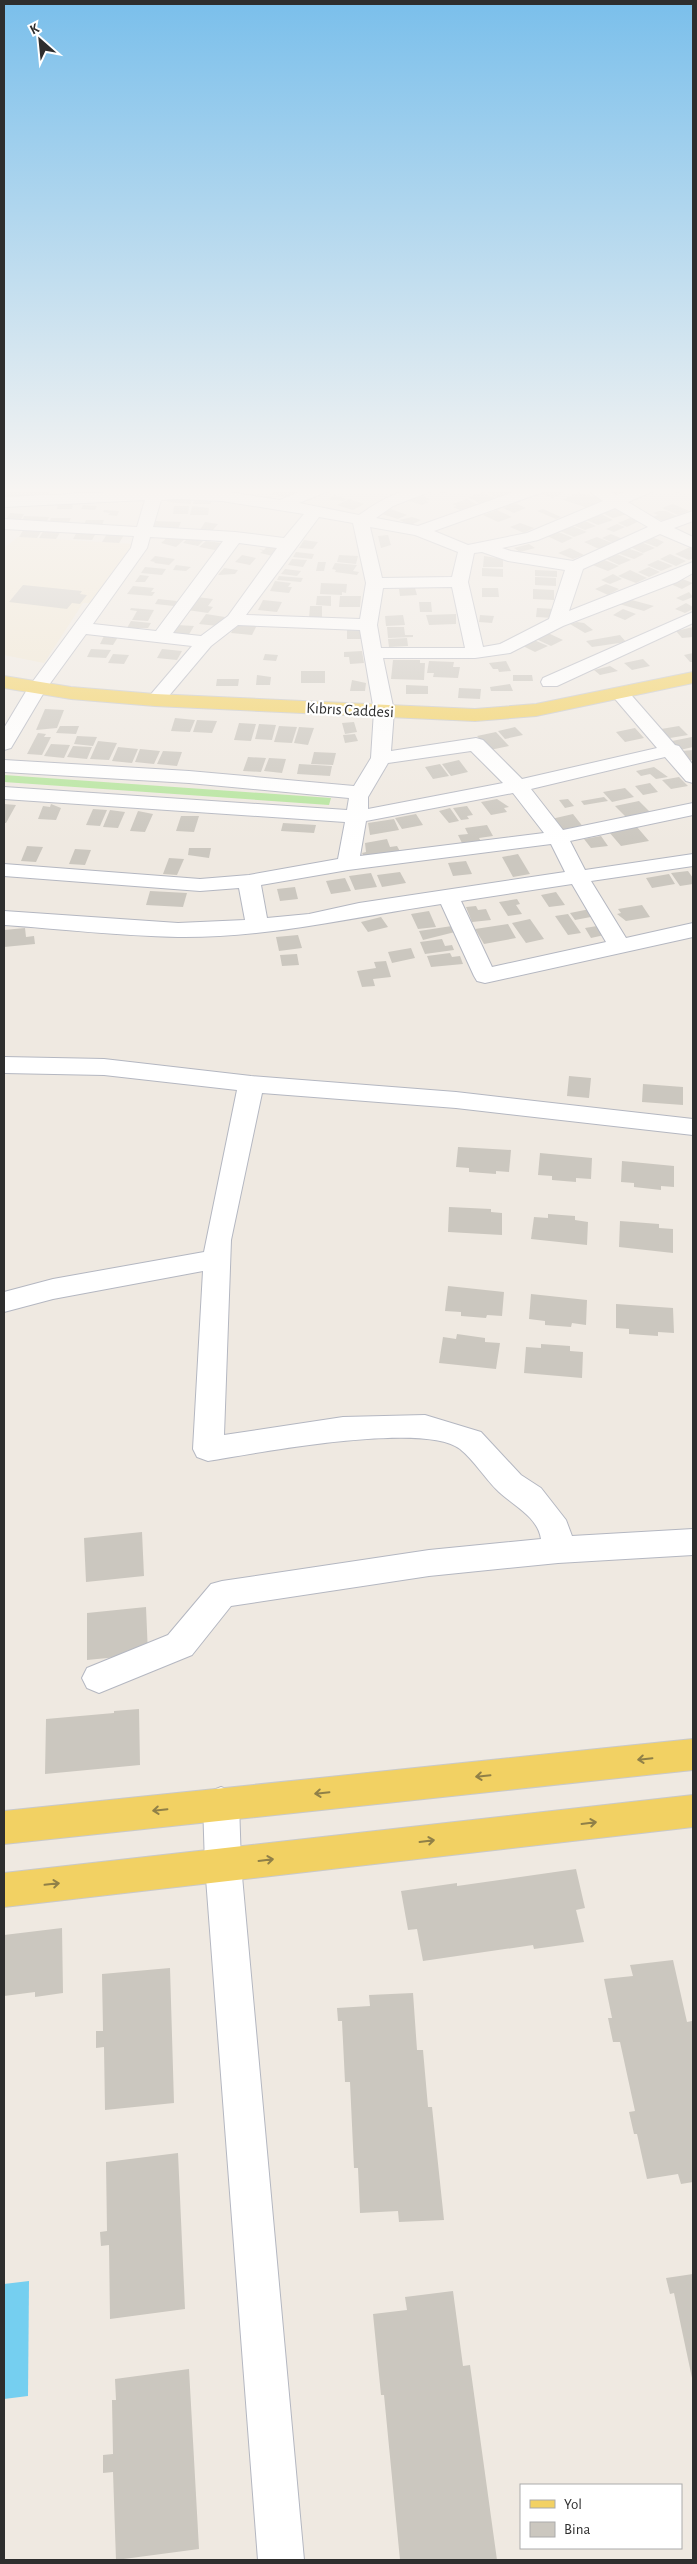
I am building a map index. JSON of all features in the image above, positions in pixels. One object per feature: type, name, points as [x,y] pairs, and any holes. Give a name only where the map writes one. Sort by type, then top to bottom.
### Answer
[{"type":"main road","name":"Kıbrıs Caddesi","points":[[4,682],[71,694],[155,700],[475,715],[536,710],[693,678]]},
{"type":"main road","points":[[4,1828],[221,1803],[693,1754]]},
{"type":"main road","points":[[4,1890],[693,1811]]},
{"type":"street","points":[[4,744],[9,724],[97,607]]},
{"type":"street","points":[[162,636],[184,607]]},
{"type":"street","points":[[155,700],[205,642],[234,620],[243,607]]},
{"type":"street","points":[[348,864],[360,792],[381,758],[384,711],[368,624],[371,607]]},
{"type":"street","points":[[465,607],[475,653]]},
{"type":"street","points":[[557,622],[562,607]]},
{"type":"street","points":[[373,653],[475,653],[504,649],[557,622],[597,607]]},
{"type":"street","points":[[550,682],[693,616]]},
{"type":"street","points":[[234,620],[368,624]]},
{"type":"street","points":[[82,628],[205,642]]},
{"type":"street","points":[[619,693],[672,750],[693,777]]},
{"type":"street","points":[[381,758],[476,744],[518,786],[558,837],[578,877],[620,945]]},
{"type":"street","points":[[4,793],[356,817],[518,786],[672,750]]},
{"type":"street","points":[[4,766],[189,777],[360,792]]},
{"type":"street","points":[[4,918],[178,930],[309,921],[359,910],[558,837],[693,809]]},
{"type":"street","points":[[4,870],[200,885],[249,881],[348,864],[447,878],[578,877],[693,860]]},
{"type":"street","points":[[447,878],[485,976],[693,930]]},
{"type":"street","points":[[249,881],[257,925]]},
{"type":"street","points":[[4,1065],[104,1067],[252,1084],[456,1100],[693,1127]]},
{"type":"street","points":[[252,1084],[218,1240],[208,1449],[343,1429],[425,1426],[470,1440],[510,1484],[530,1497],[555,1529],[558,1550]]},
{"type":"street","points":[[4,1302],[53,1289],[217,1259]]},
{"type":"street","points":[[99,1678],[180,1645],[222,1594],[429,1562],[558,1550],[693,1542]]},
{"type":"street","points":[[221,1803],[223,1865],[281,2560]]},
{"type":"shaded area","points":[[4,607],[81,607],[44,663],[4,655]]},
{"type":"green space","points":[[4,775],[331,798],[329,805],[4,782]]},
{"type":"water","points":[[29,2281],[28,2396],[4,2399],[4,2284]]},
{"type":"building","points":[[48,607],[69,607],[67,609]]},
{"type":"building","points":[[190,607],[213,607],[208,613],[187,610]]},
{"type":"building","points":[[260,607],[280,607],[277,612],[258,610]]},
{"type":"building","points":[[310,607],[322,607],[322,618],[309,618]]},
{"type":"building","points":[[419,607],[431,607],[432,612],[420,612]]},
{"type":"building","points":[[628,607],[653,607],[644,611]]},
{"type":"building","points":[[679,607],[693,607],[693,609],[685,613],[675,609]]},
{"type":"building","points":[[131,608],[154,610],[148,621],[132,620],[137,611],[130,610]]},
{"type":"building","points":[[537,608],[555,609],[554,618],[536,617]]},
{"type":"building","points":[[623,609],[636,614],[625,620],[613,615]]},
{"type":"building","points":[[206,614],[225,617],[218,626],[199,624]]},
{"type":"building","points":[[456,614],[456,624],[429,625],[426,615]]},
{"type":"building","points":[[403,615],[405,625],[386,626],[385,616]]},
{"type":"building","points":[[480,615],[494,616],[492,623],[479,622]]},
{"type":"building","points":[[131,621],[151,623],[148,628],[127,628]]},
{"type":"building","points":[[236,623],[257,625],[252,635],[231,633]]},
{"type":"building","points":[[584,623],[593,630],[585,633],[570,624]]},
{"type":"building","points":[[177,625],[194,626],[188,636],[171,635]]},
{"type":"building","points":[[347,627],[361,627],[362,639],[347,639]]},
{"type":"building","points":[[387,627],[404,627],[405,635],[413,635],[413,637],[388,638]]},
{"type":"building","points":[[693,627],[693,637],[682,638],[676,631]]},
{"type":"building","points":[[548,633],[563,640],[551,646],[536,639]]},
{"type":"building","points":[[620,635],[626,642],[592,647],[586,641]]},
{"type":"building","points":[[104,636],[118,637],[113,645],[100,644]]},
{"type":"building","points":[[407,638],[408,646],[389,647],[388,639]]},
{"type":"building","points":[[534,640],[548,646],[535,652],[521,645]]},
{"type":"building","points":[[91,649],[111,650],[106,658],[87,657]]},
{"type":"building","points":[[162,649],[182,651],[177,660],[157,658]]},
{"type":"building","points":[[362,651],[364,663],[350,664],[349,657],[344,657],[344,652]]},
{"type":"building","points":[[693,653],[693,662],[690,662],[684,655]]},
{"type":"building","points":[[113,654],[129,655],[124,664],[108,663]]},
{"type":"building","points":[[265,654],[278,655],[276,661],[263,660]]},
{"type":"building","points":[[643,659],[650,666],[632,670],[624,663]]},
{"type":"building","points":[[393,660],[420,660],[420,663],[425,663],[424,680],[391,679]]},
{"type":"building","points":[[429,661],[454,662],[453,667],[460,667],[458,678],[433,677],[434,673],[427,673]]},
{"type":"building","points":[[506,661],[511,671],[499,672],[498,669],[493,669],[489,663]]},
{"type":"building","points":[[610,666],[618,671],[600,675],[594,670]]},
{"type":"building","points":[[301,671],[325,671],[325,683],[301,683]]},
{"type":"building","points":[[257,675],[271,677],[270,685],[256,685]]},
{"type":"building","points":[[513,675],[532,675],[533,681],[513,681]]},
{"type":"building","points":[[217,679],[239,679],[238,686],[216,686]]},
{"type":"building","points":[[352,680],[366,683],[365,691],[350,691]]},
{"type":"building","points":[[510,684],[513,691],[491,691],[490,687]]},
{"type":"building","points":[[406,685],[428,686],[428,694],[406,694]]},
{"type":"building","points":[[459,688],[481,689],[480,699],[458,698]]},
{"type":"building","points":[[45,709],[64,710],[57,728],[36,730]]},
{"type":"building","points":[[175,718],[195,720],[190,732],[171,731]]},
{"type":"building","points":[[197,720],[217,721],[212,733],[193,732]]},
{"type":"building","points":[[354,722],[357,732],[345,734],[342,723]]},
{"type":"building","points":[[239,723],[256,724],[251,741],[234,740]]},
{"type":"building","points":[[259,724],[276,725],[272,740],[255,739]]},
{"type":"building","points":[[60,726],[79,726],[76,734],[56,733]]},
{"type":"building","points":[[279,726],[297,727],[292,743],[274,742]]},
{"type":"building","points":[[679,726],[688,735],[670,738],[661,729]]},
{"type":"building","points":[[299,727],[314,728],[308,745],[294,743]]},
{"type":"building","points":[[515,727],[523,735],[505,739],[498,731]]},
{"type":"building","points":[[635,728],[644,738],[625,742],[616,732]]},
{"type":"building","points":[[496,732],[509,746],[490,750],[477,736]]},
{"type":"building","points":[[38,733],[46,734],[44,737],[51,737],[42,755],[27,754]]},
{"type":"building","points":[[355,734],[358,741],[345,743],[343,735]]},
{"type":"building","points":[[77,736],[97,737],[93,746],[74,744]]},
{"type":"building","points":[[692,737],[693,747],[680,750],[672,741]]},
{"type":"building","points":[[98,741],[117,743],[109,760],[90,759]]},
{"type":"building","points":[[51,744],[70,745],[64,758],[44,756]]},
{"type":"building","points":[[73,746],[92,747],[87,759],[67,757]]},
{"type":"building","points":[[118,747],[138,749],[132,763],[112,761]]},
{"type":"building","points":[[140,749],[160,751],[154,764],[135,762]]},
{"type":"building","points":[[693,750],[693,760],[689,760],[682,751]]},
{"type":"building","points":[[163,751],[182,752],[177,766],[157,764]]},
{"type":"building","points":[[314,752],[336,753],[333,765],[311,764]]},
{"type":"building","points":[[248,757],[266,758],[261,772],[243,771]]},
{"type":"building","points":[[269,758],[286,759],[282,773],[264,771]]},
{"type":"building","points":[[459,760],[468,772],[451,776],[442,764]]},
{"type":"building","points":[[299,764],[332,766],[330,776],[297,774]]},
{"type":"building","points":[[440,764],[449,776],[433,779],[425,767]]},
{"type":"building","points":[[654,767],[668,777],[656,779],[650,774],[641,776],[636,771]]},
{"type":"building","points":[[679,777],[688,786],[671,789],[662,780]]},
{"type":"building","points":[[650,783],[658,792],[643,795],[635,786]]},
{"type":"building","points":[[625,788],[634,797],[612,802],[603,792]]},
{"type":"building","points":[[604,797],[608,801],[584,805],[581,801]]},
{"type":"building","points":[[497,799],[509,807],[504,808],[507,812],[491,815],[481,802]]},
{"type":"building","points":[[568,799],[574,806],[565,808],[559,800]]},
{"type":"building","points":[[639,801],[652,814],[628,819],[615,806]]},
{"type":"building","points":[[4,804],[16,805],[6,823],[4,823]]},
{"type":"building","points":[[51,804],[61,808],[56,820],[38,819],[43,806],[50,807]]},
{"type":"building","points":[[467,806],[473,815],[467,816],[469,819],[461,820],[453,808]]},
{"type":"building","points":[[450,808],[459,821],[449,823],[439,811]]},
{"type":"building","points":[[93,809],[107,810],[100,826],[86,825]]},
{"type":"building","points":[[110,810],[125,812],[118,828],[103,827]]},
{"type":"building","points":[[138,811],[153,814],[145,832],[130,831]]},
{"type":"building","points":[[416,814],[423,825],[402,829],[395,818]]},
{"type":"building","points":[[573,814],[584,828],[558,833],[547,820]]},
{"type":"building","points":[[181,816],[199,816],[194,832],[176,831]]},
{"type":"building","points":[[394,819],[399,830],[370,835],[368,823]]},
{"type":"building","points":[[283,823],[316,825],[314,833],[281,831]]},
{"type":"building","points":[[487,825],[493,836],[479,838],[482,843],[463,845],[458,835],[468,834],[465,828]]},
{"type":"building","points":[[637,827],[649,841],[621,846],[609,832]]},
{"type":"building","points":[[601,836],[608,846],[591,848],[584,839]]},
{"type":"building","points":[[387,839],[390,847],[397,846],[402,855],[366,860],[362,853],[366,852],[365,843]]},
{"type":"building","points":[[27,846],[43,847],[36,862],[21,861]]},
{"type":"building","points":[[189,848],[211,848],[209,858],[188,855]]},
{"type":"building","points":[[75,849],[91,850],[85,865],[69,864]]},
{"type":"building","points":[[518,854],[530,874],[513,877],[502,857]]},
{"type":"building","points":[[169,858],[184,859],[177,875],[163,874]]},
{"type":"building","points":[[466,861],[472,874],[453,876],[448,863]]},
{"type":"building","points":[[688,871],[693,878],[693,884],[680,886],[671,873]]},
{"type":"building","points":[[400,872],[406,883],[382,887],[377,875]]},
{"type":"building","points":[[371,873],[377,887],[355,890],[349,876]]},
{"type":"building","points":[[669,874],[675,884],[652,888],[646,878]]},
{"type":"building","points":[[345,878],[351,891],[331,894],[326,881]]},
{"type":"building","points":[[295,887],[298,899],[280,901],[277,889]]},
{"type":"building","points":[[150,891],[187,893],[183,907],[146,905]]},
{"type":"building","points":[[556,892],[565,905],[549,907],[541,895]]},
{"type":"building","points":[[517,899],[520,904],[516,905],[522,914],[508,916],[499,902]]},
{"type":"building","points":[[642,905],[650,917],[626,921],[617,914],[621,913],[618,909]]},
{"type":"building","points":[[476,906],[478,910],[486,909],[491,920],[472,922],[466,907]]},
{"type":"building","points":[[590,909],[596,916],[575,920],[570,913]]},
{"type":"building","points":[[429,911],[436,927],[418,929],[411,914]]},
{"type":"building","points":[[568,914],[581,933],[568,935],[555,916]]},
{"type":"building","points":[[381,917],[388,927],[368,932],[361,922]]},
{"type":"building","points":[[530,919],[544,939],[526,943],[512,923]]},
{"type":"building","points":[[508,924],[516,938],[484,944],[475,929]]},
{"type":"building","points":[[603,925],[609,934],[591,938],[585,928]]},
{"type":"building","points":[[452,926],[455,932],[423,940],[419,931]]},
{"type":"building","points":[[25,928],[26,937],[34,936],[35,944],[4,947],[4,930]]},
{"type":"building","points":[[298,935],[302,948],[279,951],[276,937]]},
{"type":"building","points":[[442,939],[445,946],[452,945],[454,950],[425,954],[420,942]]},
{"type":"building","points":[[411,948],[415,958],[392,963],[388,952]]},
{"type":"building","points":[[450,953],[452,957],[460,956],[463,964],[431,967],[427,956]]},
{"type":"building","points":[[297,954],[299,965],[282,966],[280,955]]},
{"type":"building","points":[[386,961],[391,977],[373,979],[375,986],[362,987],[357,971],[376,968],[374,962]]},
{"type":"building","points":[[569,1076],[591,1078],[589,1098],[567,1096]]},
{"type":"building","points":[[643,1084],[683,1087],[683,1105],[642,1102]]},
{"type":"building","points":[[458,1147],[511,1150],[509,1172],[496,1171],[496,1174],[469,1172],[469,1168],[456,1167]]},
{"type":"building","points":[[540,1153],[592,1158],[591,1179],[576,1178],[576,1182],[552,1180],[552,1176],[538,1175]]},
{"type":"building","points":[[622,1161],[674,1166],[674,1187],[661,1186],[661,1190],[634,1187],[634,1183],[621,1182]]},
{"type":"building","points":[[449,1207],[491,1209],[491,1212],[502,1213],[502,1235],[448,1232]]},
{"type":"building","points":[[548,1214],[575,1216],[575,1220],[588,1222],[587,1245],[531,1239],[534,1217],[548,1218]]},
{"type":"building","points":[[620,1221],[659,1224],[659,1228],[673,1229],[673,1253],[619,1247]]},
{"type":"building","points":[[448,1286],[504,1292],[502,1316],[487,1315],[486,1318],[461,1316],[461,1312],[445,1311]]},
{"type":"building","points":[[531,1294],[587,1300],[586,1325],[572,1323],[571,1327],[545,1325],[545,1321],[529,1319]]},
{"type":"building","points":[[616,1304],[673,1308],[674,1333],[658,1332],[658,1336],[629,1334],[629,1329],[616,1328]]},
{"type":"building","points":[[457,1334],[485,1338],[485,1342],[500,1343],[496,1369],[439,1363],[443,1337],[456,1339]]},
{"type":"building","points":[[541,1344],[570,1346],[570,1351],[583,1352],[582,1378],[524,1373],[526,1347],[541,1348]]},
{"type":"building","points":[[142,1532],[144,1576],[86,1582],[84,1538]]},
{"type":"building","points":[[146,1607],[148,1654],[87,1660],[87,1613]]},
{"type":"building","points":[[139,1709],[140,1765],[45,1774],[46,1719]]},
{"type":"building","points":[[576,1869],[585,1908],[576,1910],[584,1942],[534,1949],[533,1945],[423,1961],[417,1929],[408,1930],[401,1891],[457,1883],[457,1886]]},
{"type":"building","points":[[62,1928],[63,1993],[35,1997],[35,1992],[4,1996],[4,1935]]},
{"type":"building","points":[[673,1960],[687,2022],[692,2021],[693,2025],[693,2182],[681,2184],[678,2174],[647,2179],[637,2134],[634,2134],[629,2112],[635,2111],[620,2042],[613,2042],[608,2018],[612,2018],[604,1979],[633,1976],[630,1965]]},
{"type":"building","points":[[170,1968],[174,2103],[105,2110],[104,2047],[96,2048],[96,2031],[103,2031],[102,1974]]},
{"type":"building","points":[[413,1993],[417,2050],[423,2050],[428,2107],[432,2107],[444,2220],[399,2222],[398,2211],[360,2213],[358,2168],[354,2168],[350,2082],[345,2082],[342,2021],[338,2021],[337,2008],[370,2006],[369,1995]]},
{"type":"building","points":[[178,2153],[185,2309],[110,2319],[109,2245],[101,2246],[100,2232],[107,2231],[106,2162]]},
{"type":"building","points":[[693,2274],[692,2378],[674,2293],[670,2294],[666,2278]]},
{"type":"building","points":[[453,2291],[463,2366],[470,2365],[497,2560],[400,2560],[384,2395],[381,2395],[373,2314],[407,2310],[405,2297]]},
{"type":"building","points":[[189,2369],[199,2549],[116,2560],[113,2472],[103,2473],[103,2455],[113,2454],[112,2400],[116,2400],[115,2379]]}]
